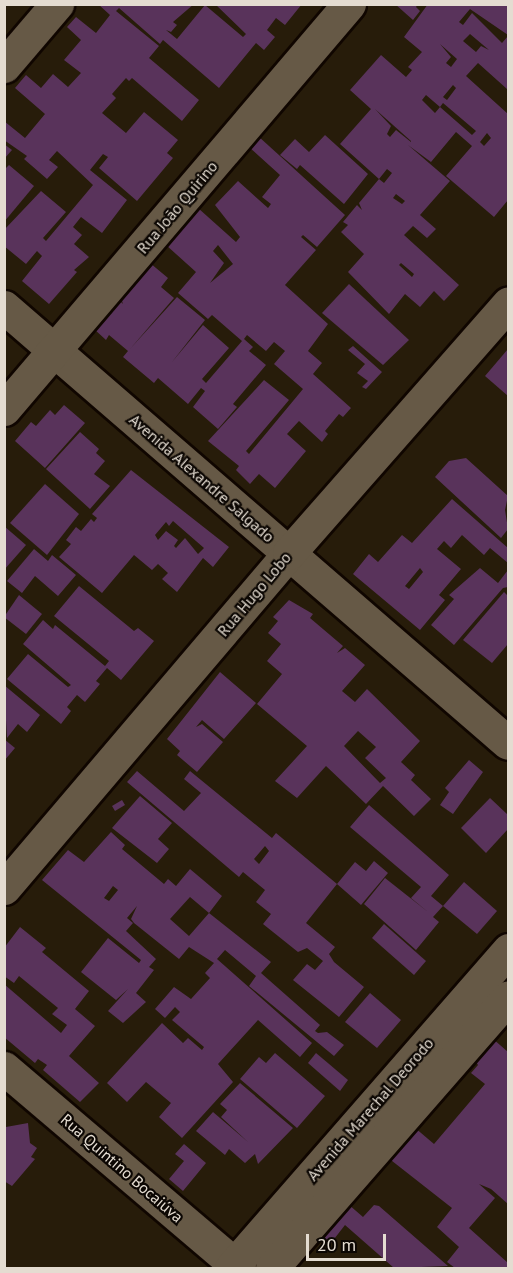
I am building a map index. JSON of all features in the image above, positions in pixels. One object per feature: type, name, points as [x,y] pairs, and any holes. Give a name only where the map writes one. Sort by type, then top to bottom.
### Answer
[{"type":"street","points":[[4,66],[57,4]]},
{"type":"street","name":"Rua João Quirino","points":[[4,410],[349,4]]},
{"type":"street","name":"Rua Hugo Lobo","points":[[4,888],[290,553],[508,304]]},
{"type":"street","name":"Avenida Alexandre Salgado","points":[[4,307],[508,743]]},
{"type":"street","name":"Avenida Marechal Deorodo","points":[[235,1267],[508,950]]},
{"type":"street","name":"Avenida Marechal Deorodo","points":[[272,1269],[508,997]]},
{"type":"street","name":"Rua Quintino Bocaiúva","points":[[4,1068],[235,1267]]},
{"type":"building","points":[[98,4],[194,4],[173,22],[177,25],[171,32],[166,30],[177,39],[205,5],[243,37],[246,34],[215,4],[302,4],[285,25],[276,18],[267,30],[275,37],[264,50],[256,43],[219,88],[163,40],[160,44],[119,8],[116,11],[159,46],[149,58],[199,100],[182,121],[132,78],[129,81],[126,78],[112,94],[116,98],[102,113],[126,133],[144,112],[178,140],[167,153],[173,158],[137,201],[99,168],[108,157],[103,154],[90,170],[127,200],[102,233],[81,217],[73,227],[82,235],[74,244],[89,257],[74,270],[77,272],[49,304],[22,281],[42,256],[37,251],[26,264],[4,246],[4,230],[41,191],[66,212],[43,238],[46,241],[93,185],[57,151],[49,160],[58,167],[47,179],[24,159],[27,156],[4,140],[4,121],[25,138],[45,114],[15,88],[26,75],[41,88],[53,74],[68,87],[81,73],[64,60],[81,40],[67,27],[76,17],[96,33],[110,15]]},
{"type":"building","points":[[395,4],[418,4],[416,7],[420,11],[413,20]]},
{"type":"building","points":[[428,4],[508,4],[508,35],[470,9],[459,22],[463,25],[472,13],[502,43],[508,36],[507,89],[478,63],[466,76],[508,114],[508,200],[494,217],[446,176],[472,146],[456,132],[431,162],[408,145],[450,181],[420,215],[436,229],[427,238],[413,226],[404,235],[459,285],[444,301],[434,291],[420,307],[405,294],[389,314],[348,272],[364,254],[341,232],[348,225],[343,222],[357,205],[362,210],[359,203],[379,179],[340,144],[371,109],[350,90],[381,55],[406,77],[412,70],[408,67],[422,52],[404,37]],"holes":[[[470,34],[489,50],[481,46],[476,52],[463,41]],[[440,44],[457,59],[451,67],[446,63],[451,57]],[[453,85],[456,88],[447,100],[443,97]],[[426,95],[440,107],[435,113],[422,100]],[[443,103],[476,131],[472,135],[440,107]],[[375,109],[411,142],[396,130],[390,137],[387,134],[391,126]],[[487,133],[491,138],[484,146],[480,142]],[[387,169],[392,173],[384,183],[379,179]],[[396,194],[405,201],[402,204],[393,198]],[[401,263],[414,274],[412,277],[399,265]]]},
{"type":"building","points":[[325,135],[368,174],[344,204],[300,165],[297,169],[280,155],[295,139],[309,152]]},
{"type":"building","points":[[258,136],[345,215],[317,247],[303,235],[301,237],[316,250],[285,285],[328,324],[308,351],[322,363],[313,374],[351,408],[343,417],[339,414],[325,431],[328,434],[322,442],[299,421],[287,434],[306,451],[275,488],[259,474],[250,484],[236,470],[239,466],[208,441],[264,380],[289,400],[246,451],[249,454],[303,389],[274,364],[285,351],[274,342],[266,351],[247,335],[244,339],[253,347],[249,351],[266,365],[233,404],[237,407],[218,429],[193,407],[205,391],[201,388],[188,404],[158,378],[154,383],[123,357],[128,351],[109,335],[106,340],[94,329],[119,300],[123,304],[121,298],[150,263],[168,278],[161,287],[174,298],[130,349],[177,297],[205,320],[172,362],[203,325],[229,348],[202,379],[206,383],[242,341],[212,315],[208,319],[178,293],[196,272],[166,245],[198,208],[236,242],[240,237],[215,205],[238,181],[268,208],[271,204],[262,197],[280,175],[249,147]],"holes":[[[218,245],[233,264],[210,283],[224,263],[213,251]]]},
{"type":"building","points":[[4,144],[12,150],[4,159]]},
{"type":"building","points":[[9,165],[34,186],[4,222],[4,170]]},
{"type":"building","points":[[349,284],[409,340],[383,365],[322,313]]},
{"type":"building","points":[[353,346],[382,372],[366,389],[362,387],[368,381],[357,373],[365,364],[348,350]]},
{"type":"building","points":[[508,349],[508,396],[485,376]]},
{"type":"building","points":[[64,405],[85,423],[45,468],[15,441],[31,422],[36,426],[50,410],[55,415]]},
{"type":"building","points":[[80,432],[99,449],[96,453],[105,461],[94,474],[110,486],[90,509],[46,469]]},
{"type":"building","points":[[466,458],[508,496],[505,510],[508,529],[501,538],[435,477],[449,461]]},
{"type":"building","points":[[131,470],[229,547],[213,567],[203,558],[177,592],[162,579],[168,573],[158,564],[152,570],[134,555],[102,593],[59,557],[71,544],[66,540],[76,527],[81,531],[91,519],[94,522],[97,518],[92,514]],"holes":[[[173,521],[204,548],[198,554],[185,538],[176,548],[174,546],[178,540],[166,531],[158,540],[155,535],[166,522],[169,526]]]},
{"type":"building","points":[[45,484],[79,514],[47,555],[10,523]]},
{"type":"building","points":[[452,499],[508,548],[508,563],[490,548],[484,555],[462,535],[451,548],[444,541],[437,549],[461,569],[439,595],[445,600],[420,630],[353,574],[369,554],[378,562],[402,535],[412,543]],"holes":[[[420,568],[423,572],[409,589],[405,586]]]},
{"type":"building","points":[[4,526],[26,545],[4,570]]},
{"type":"building","points":[[34,549],[48,561],[52,555],[76,575],[58,596],[35,576],[22,593],[7,581]]},
{"type":"building","points":[[480,568],[498,583],[508,570],[508,587],[503,588],[454,645],[431,625],[454,599],[449,595]]},
{"type":"building","points":[[79,586],[134,631],[138,628],[154,641],[121,680],[107,668],[96,681],[100,684],[85,702],[77,695],[67,707],[71,711],[61,724],[7,679],[28,654],[68,687],[71,685],[23,644],[43,620],[53,629],[55,625],[105,666],[109,661],[54,616]]},
{"type":"building","points":[[504,592],[508,596],[508,644],[492,663],[463,640]]},
{"type":"building","points":[[19,595],[42,614],[26,634],[4,617]]},
{"type":"building","points":[[289,600],[313,614],[310,618],[343,646],[337,653],[345,648],[365,665],[342,691],[355,702],[367,689],[420,741],[401,762],[415,775],[411,780],[431,799],[414,816],[383,786],[366,804],[326,766],[297,798],[275,781],[307,746],[257,704],[282,674],[267,661],[281,644],[268,633],[278,621],[273,617]],"holes":[[[358,731],[376,747],[365,758],[386,778],[380,783],[344,746]]]},
{"type":"building","points":[[220,672],[256,703],[224,739],[202,720],[196,727],[202,724],[223,742],[197,772],[177,755],[180,751],[167,739]]},
{"type":"building","points":[[4,685],[40,715],[27,732],[18,724],[7,738]]},
{"type":"building","points":[[4,739],[15,748],[4,761]]},
{"type":"building","points":[[469,760],[483,772],[453,814],[440,805],[449,792],[445,788]]},
{"type":"building","points":[[137,771],[184,811],[201,793],[184,779],[190,771],[272,838],[276,833],[337,884],[306,923],[335,947],[329,954],[334,962],[364,987],[339,1017],[293,980],[307,964],[315,970],[323,961],[307,948],[298,952],[263,924],[271,914],[256,902],[265,890],[243,872],[239,877],[127,782]],"holes":[[[265,846],[269,851],[259,864],[254,859]]]},
{"type":"building","points":[[140,796],[172,823],[158,839],[169,849],[157,863],[112,828]]},
{"type":"building","points":[[490,798],[508,815],[508,829],[486,853],[461,828]]},
{"type":"building","points":[[122,800],[125,805],[115,811],[112,806]]},
{"type":"building","points":[[369,805],[449,875],[431,896],[443,906],[433,917],[439,922],[416,950],[364,904],[385,878],[428,912],[411,898],[421,887],[350,827]]},
{"type":"building","points":[[111,832],[125,845],[122,849],[164,884],[168,879],[176,886],[190,869],[222,896],[209,913],[271,962],[261,973],[320,1025],[315,1031],[327,1032],[344,1045],[334,1056],[249,986],[256,976],[225,950],[217,959],[312,1043],[300,1057],[258,1020],[218,1064],[233,1082],[182,1138],[159,1117],[171,1103],[146,1082],[127,1102],[107,1083],[162,1023],[183,1043],[188,1038],[202,1050],[204,1047],[172,1020],[180,1012],[175,1007],[165,1018],[155,1009],[174,987],[191,999],[210,978],[205,973],[214,963],[189,947],[179,959],[134,923],[131,919],[137,906],[127,918],[133,923],[126,931],[156,959],[149,967],[154,970],[136,993],[146,1002],[123,1023],[108,1011],[128,989],[116,1000],[81,972],[108,938],[139,963],[141,960],[42,880],[68,850],[84,862]],"holes":[[[113,886],[118,890],[109,901],[104,898]],[[190,897],[209,913],[189,936],[170,919]]]},
{"type":"building","points":[[374,861],[388,873],[361,905],[337,884],[355,862],[366,871]]},
{"type":"building","points":[[464,882],[497,911],[477,934],[443,906]]},
{"type":"building","points":[[384,924],[426,961],[414,975],[372,938]]},
{"type":"building","points":[[20,927],[46,948],[42,952],[89,991],[75,1009],[95,1026],[69,1056],[99,1083],[80,1102],[43,1070],[47,1065],[38,1059],[35,1063],[4,1037],[4,984],[61,1033],[67,1025],[52,1014],[58,1008],[19,976],[14,983],[4,976],[4,948]]},
{"type":"building","points":[[370,993],[401,1020],[377,1048],[345,1022]]},
{"type":"building","points":[[492,1038],[508,1052],[508,1204],[491,1189],[479,1184],[495,1198],[469,1228],[508,1263],[508,1268],[455,1268],[447,1262],[459,1247],[437,1227],[452,1208],[387,1157],[414,1127],[434,1144],[485,1084],[471,1073],[478,1065],[474,1059]]},
{"type":"building","points":[[275,1053],[325,1096],[297,1128],[240,1079],[259,1057],[266,1063]]},
{"type":"building","points":[[316,1053],[348,1080],[340,1091],[308,1063]]},
{"type":"building","points":[[240,1083],[293,1128],[258,1164],[255,1154],[245,1163],[229,1149],[225,1155],[196,1131],[213,1112],[248,1142],[221,1117],[227,1110],[220,1104]]},
{"type":"building","points":[[28,1123],[30,1143],[37,1148],[31,1157],[35,1159],[12,1186],[4,1181],[4,1134],[6,1127]]},
{"type":"building","points":[[184,1144],[206,1163],[183,1191],[169,1179],[184,1161],[175,1154]]},
{"type":"building","points":[[348,1204],[363,1217],[374,1205],[379,1206],[448,1266],[394,1268],[345,1225],[331,1243],[321,1235]]}]
